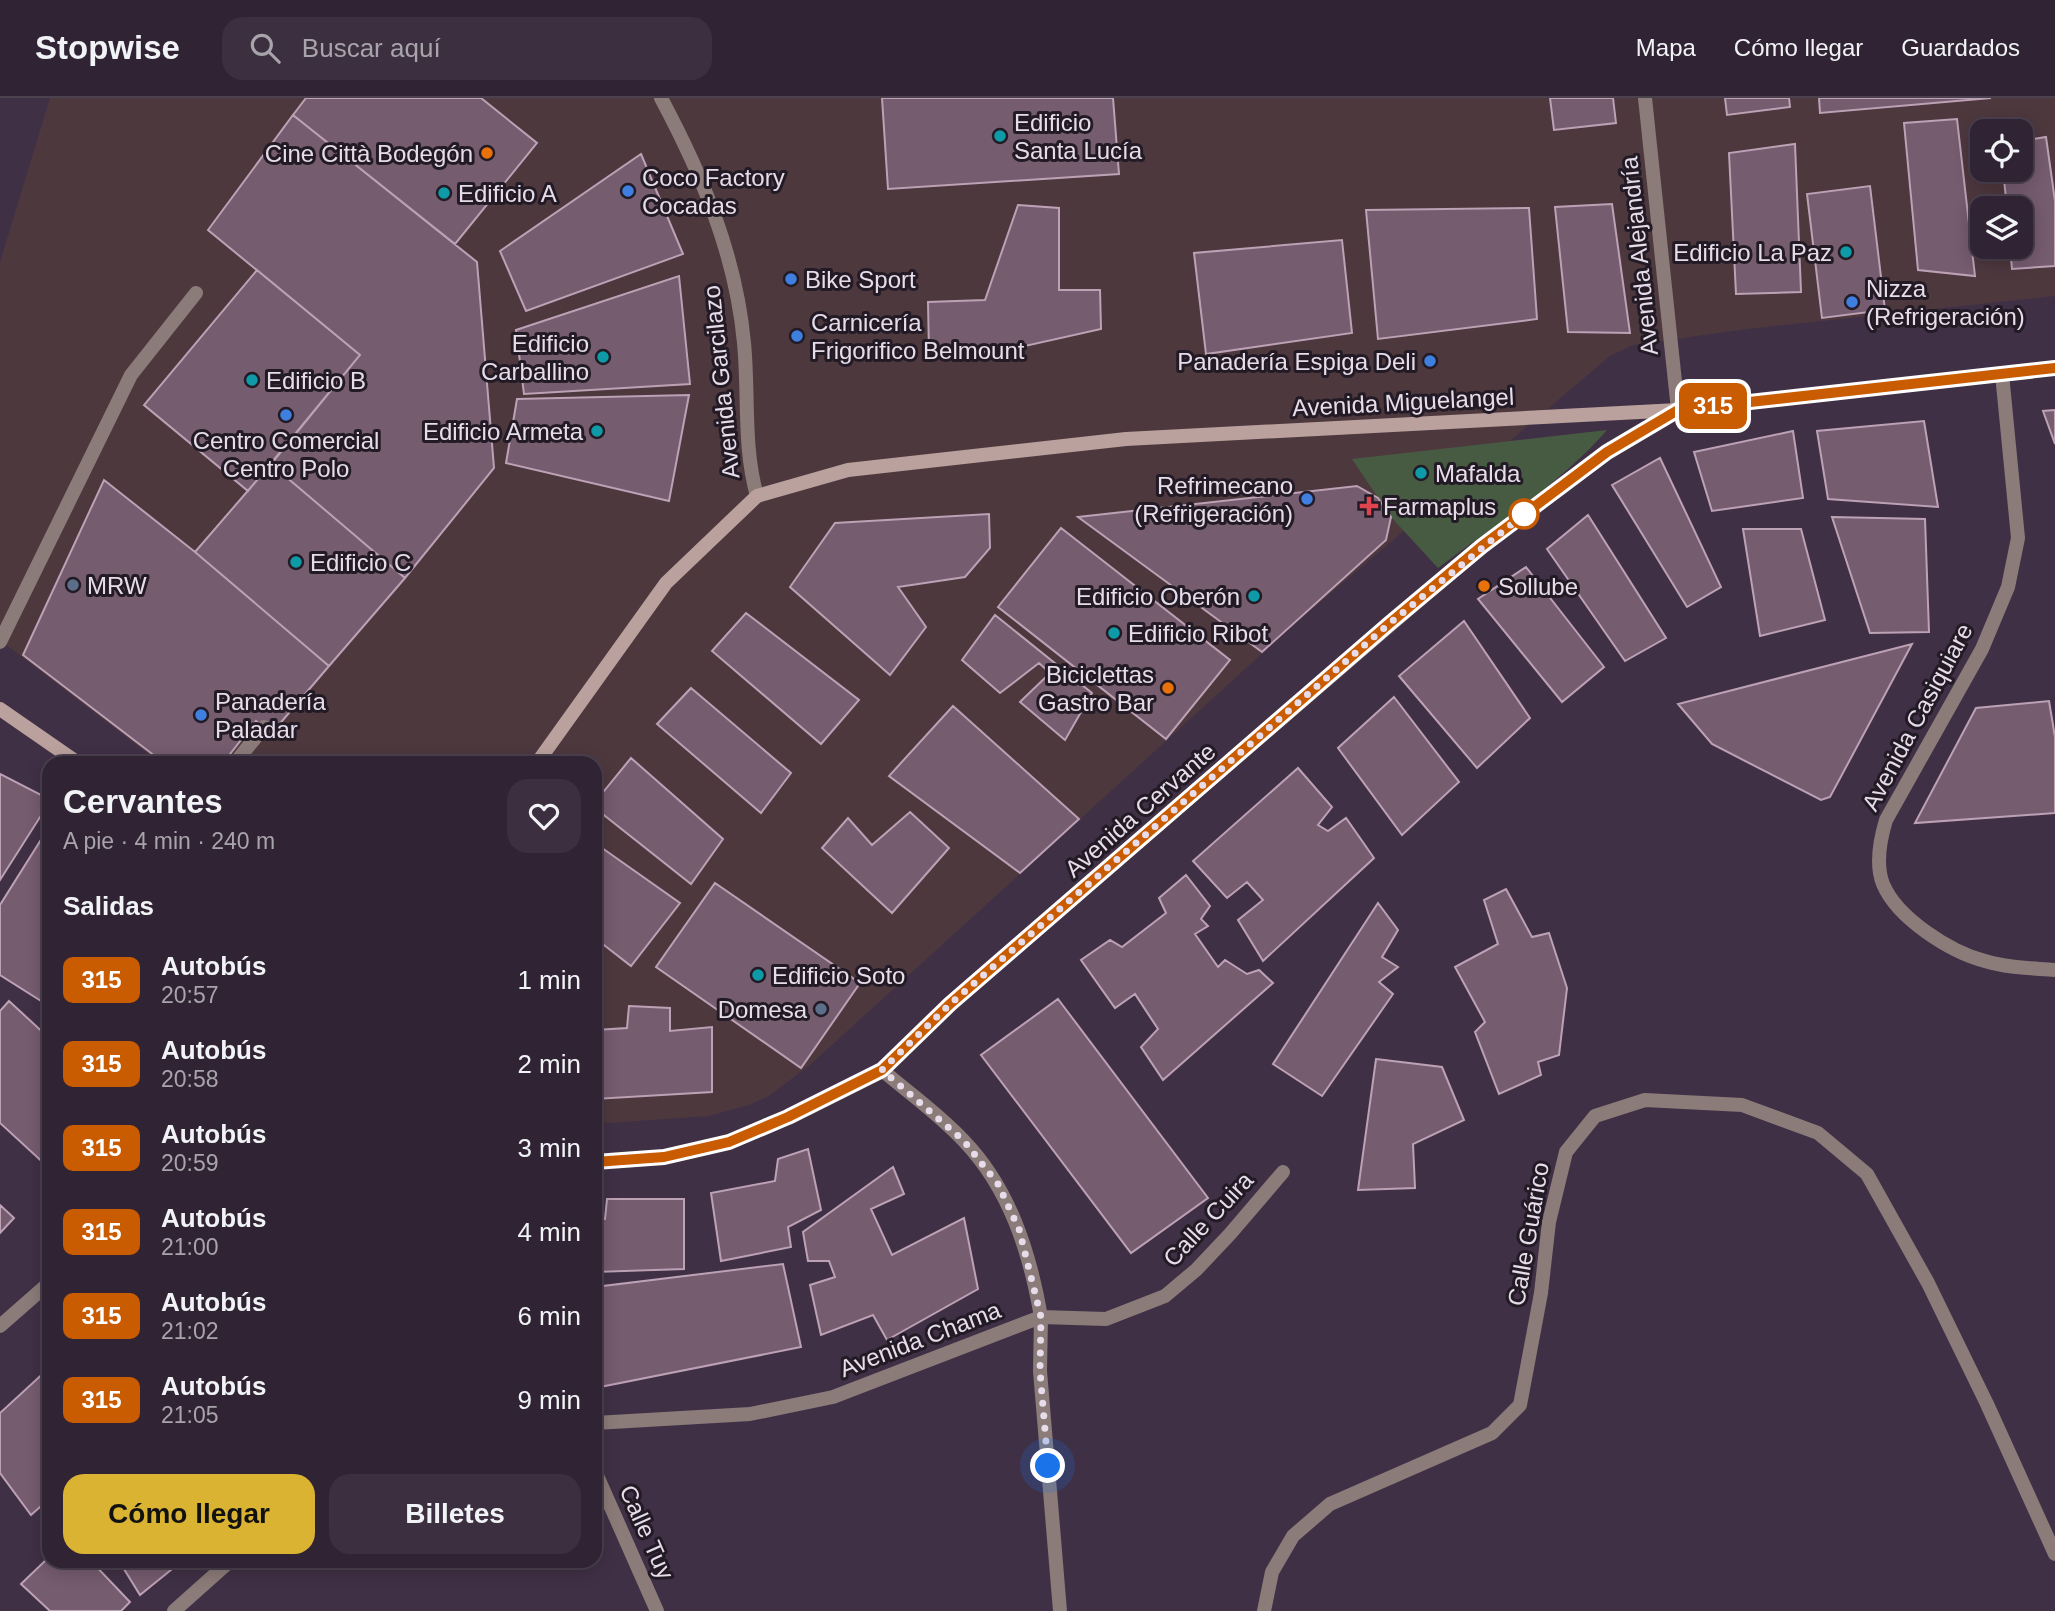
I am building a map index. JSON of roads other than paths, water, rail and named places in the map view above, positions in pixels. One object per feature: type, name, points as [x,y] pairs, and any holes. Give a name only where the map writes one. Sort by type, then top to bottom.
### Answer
[{"type":"street","name":"Avenida Garcilazo","points":[[542,756],[666,583],[758,496],[749,444],[744,341],[730,265],[721,230],[691,155],[661,98]]},
{"type":"street","name":"Avenida Alejandría","points":[[1645,98],[1678,410]]},
{"type":"street","points":[[0,642],[131,375],[195,293]]},
{"type":"street","name":"Avenida Miguelangel","points":[[758,496],[848,470],[1126,439],[1678,410],[2055,368]]},
{"type":"street","name":"Avenida Casiquiare","points":[[2002,374],[2018,538],[2008,587],[1983,649],[1885,820],[1879,842],[1879,862],[1882,883],[1890,897],[1922,929],[1940,941],[1983,961],[2010,967],[2055,970]]},
{"type":"street","name":"Avenida Cervante","points":[[602,1161],[664,1157],[729,1142],[788,1117],[882,1070],[950,1004],[1482,546],[1596,460],[1678,410]]},
{"type":"street","points":[[0,709],[68,756]]},
{"type":"street","points":[[241,756],[264,727]]},
{"type":"street","points":[[882,1070],[964,1141],[998,1184],[1019,1229],[1041,1317],[1040,1371],[1060,1611]]},
{"type":"street","name":"Calle Guárico","points":[[1264,1611],[1272,1572],[1293,1536],[1330,1504],[1492,1433],[1520,1405],[1541,1293],[1549,1222],[1566,1152],[1595,1116],[1645,1100],[1742,1105],[1818,1133],[1867,1174],[1928,1283],[2055,1554]]},
{"type":"street","name":"Calle Cuira","points":[[1041,1317],[1106,1319],[1165,1296],[1196,1270],[1283,1172]]},
{"type":"street","points":[[0,1326],[42,1289]]},
{"type":"street","name":"Avenida Chama","points":[[602,1423],[750,1414],[833,1397],[1041,1317]]},
{"type":"street","name":"Calle Tuy","points":[[602,1487],[657,1611]]},
{"type":"street","points":[[174,1611],[186,1597],[221,1568]]},
{"type":"street","points":[[186,1597],[195,1611]]},
{"type":"place","name":"Edificio Santa Lucía","points":[[1000,136]]},
{"type":"place","name":"Cine Città Bodegón","points":[[487,153]]},
{"type":"place","name":"Coco Factory Cocadas","points":[[628,191]]},
{"type":"place","name":"Edificio A","points":[[444,193]]},
{"type":"place","name":"Edificio La Paz","points":[[1846,252]]},
{"type":"place","name":"Bike Sport","points":[[791,279]]},
{"type":"place","name":"Nizza (Refrigeración)","points":[[1852,302]]},
{"type":"place","name":"Carnicería Frigorifico Belmount","points":[[797,336]]},
{"type":"place","name":"Edificio Carballino","points":[[603,357]]},
{"type":"place","name":"Panadería Espiga Deli","points":[[1430,361]]},
{"type":"place","name":"Edificio B","points":[[252,380]]},
{"type":"place","name":"Centro Comercial Centro Polo","points":[[286,415]]},
{"type":"place","name":"Edificio Armeta","points":[[597,431]]},
{"type":"place","name":"Mafalda","points":[[1421,473]]},
{"type":"place","name":"Refrimecano (Refrigeración)","points":[[1307,499]]},
{"type":"place","name":"Farmaplus","points":[[1369,506]]},
{"type":"place","name":"Edificio C","points":[[296,562]]},
{"type":"place","name":"MRW","points":[[73,585]]},
{"type":"place","name":"Sollube","points":[[1484,586]]},
{"type":"place","name":"Edificio Oberón","points":[[1254,596]]},
{"type":"place","name":"Edificio Ribot","points":[[1114,633]]},
{"type":"place","name":"Biciclettas Gastro Bar","points":[[1168,688]]},
{"type":"place","name":"Panadería Paladar","points":[[201,715]]},
{"type":"place","name":"Edificio Soto","points":[[758,975]]},
{"type":"place","name":"Domesa","points":[[821,1009]]}]
